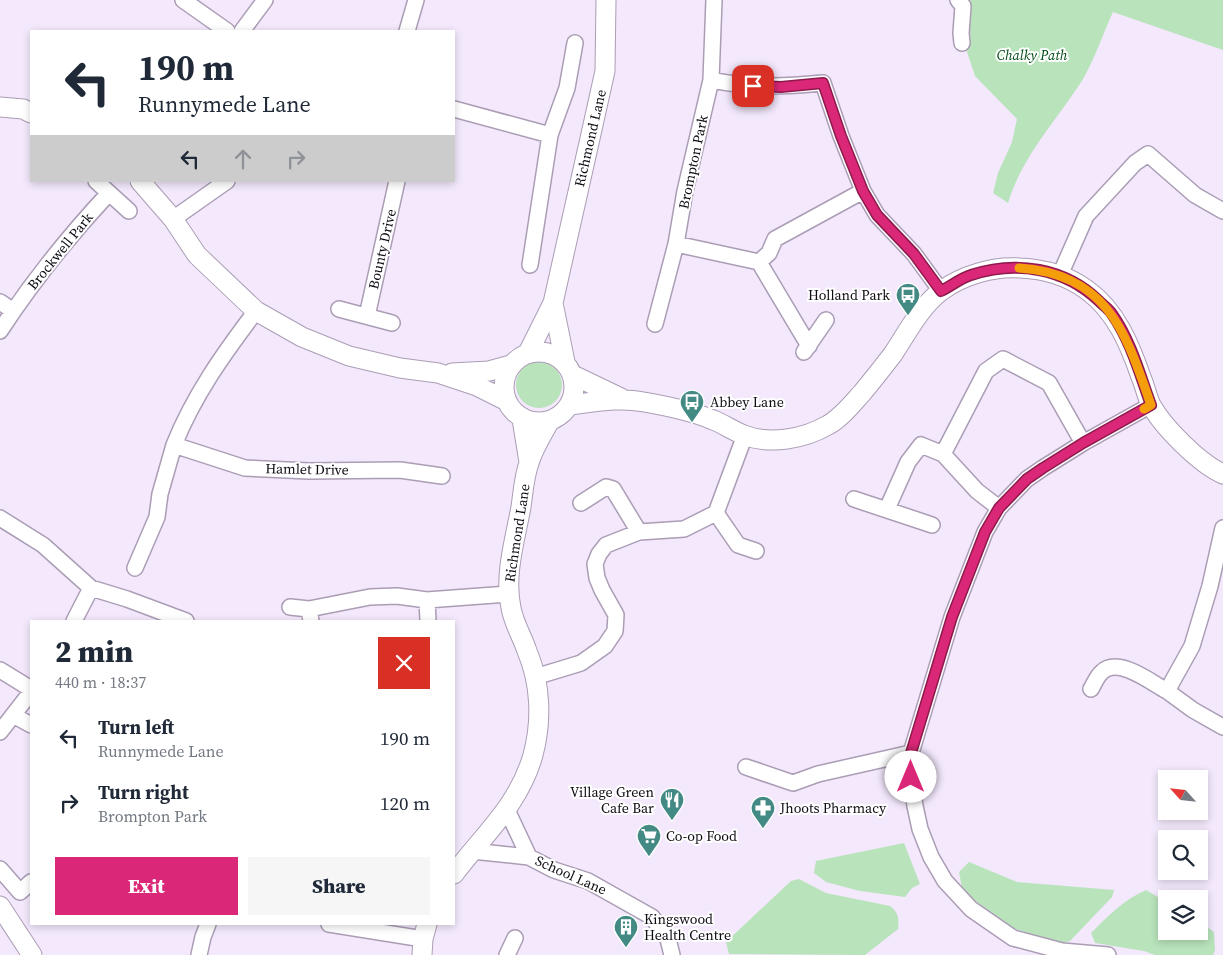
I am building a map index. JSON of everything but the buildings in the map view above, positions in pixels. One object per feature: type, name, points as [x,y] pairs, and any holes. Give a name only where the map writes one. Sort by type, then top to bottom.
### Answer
[{"type":"street","points":[[183,0],[226,30]]},
{"type":"street","points":[[243,30],[265,0]]},
{"type":"street","points":[[407,30],[416,0]]},
{"type":"street","name":"Richmond Lane","points":[[528,353],[553,303],[605,71],[606,0]]},
{"type":"street","name":"Brompton Park","points":[[654,324],[676,244],[685,191],[711,80],[714,0]]},
{"type":"street","points":[[958,0],[963,6],[962,43]]},
{"type":"street","points":[[530,265],[550,135],[567,88],[575,44]]},
{"type":"street","points":[[711,80],[739,86],[781,87],[823,83],[841,136],[863,191],[877,215],[914,254],[941,291]]},
{"type":"street","points":[[0,107],[23,109],[30,112]]},
{"type":"street","points":[[455,109],[550,135]]},
{"type":"street","points":[[1060,275],[1086,216],[1135,163],[1148,154],[1195,195],[1223,211]]},
{"type":"street","points":[[97,182],[129,211]]},
{"type":"street","points":[[141,182],[173,219],[197,255],[256,311],[302,337],[349,356],[400,368],[438,373],[489,372],[511,365]]},
{"type":"street","points":[[173,219],[225,182]]},
{"type":"street","name":"Bounty Drive","points":[[367,316],[398,182]]},
{"type":"street","points":[[759,262],[769,253],[775,239],[863,191]]},
{"type":"street","name":"Brockwell Park","points":[[0,331],[13,311],[77,228],[110,193]]},
{"type":"street","points":[[676,244],[759,262],[806,349],[826,320]]},
{"type":"street","points":[[569,369],[574,390],[570,405],[561,416],[549,422],[535,423],[522,419],[512,411],[505,400],[504,382],[511,365],[518,358],[528,353],[541,351],[554,355],[569,369],[621,398],[675,409],[712,420],[745,436],[780,441],[804,435],[829,425],[850,407],[892,355],[920,313],[941,291],[970,275],[995,269],[1013,267],[1038,269],[1060,275],[1087,290],[1112,313],[1132,350],[1151,405],[1166,425],[1195,456],[1223,474]]},
{"type":"street","points":[[0,302],[13,311]]},
{"type":"street","name":"Richmond Lane","points":[[553,303],[569,369]]},
{"type":"street","points":[[338,309],[392,323]]},
{"type":"street","points":[[135,568],[157,517],[160,494],[181,427],[210,374],[256,311]]},
{"type":"street","points":[[943,454],[986,370],[1003,359],[1049,383],[1083,443]]},
{"type":"street","points":[[438,373],[477,386],[505,400]]},
{"type":"street","points":[[570,405],[621,398]]},
{"type":"street","points":[[1108,955],[1062,951],[1013,938],[970,910],[945,881],[931,857],[920,829],[911,777],[911,753],[952,617],[985,532],[999,508],[1027,479],[1083,443],[1151,405]]},
{"type":"street","name":"Richmond Lane","points":[[522,419],[529,462]]},
{"type":"street","name":"Richmond Lane","points":[[455,873],[507,810],[519,790],[533,756],[538,727],[539,702],[528,651],[518,632],[508,594],[509,570],[529,462],[549,422]]},
{"type":"street","points":[[535,677],[581,663],[605,646],[615,631],[616,615],[597,578],[595,564],[599,554],[606,545],[640,532],[684,528],[716,513],[745,436]]},
{"type":"street","name":"Hamlet Drive","points":[[174,445],[245,468],[308,471],[400,470],[442,476]]},
{"type":"street","points":[[887,509],[908,462],[921,445],[943,454],[977,491],[999,508]]},
{"type":"street","points":[[580,503],[606,487],[613,489],[640,532]]},
{"type":"street","points":[[854,499],[932,524]]},
{"type":"street","points":[[716,513],[738,544],[756,551]]},
{"type":"street","points":[[0,518],[43,545],[91,588],[183,620]]},
{"type":"street","points":[[1167,691],[1192,646],[1210,586],[1223,528]]},
{"type":"street","points":[[75,620],[91,588]]},
{"type":"street","points":[[290,607],[310,615],[370,597],[397,596],[427,600],[508,594]]},
{"type":"street","points":[[427,600],[428,620]]},
{"type":"street","points":[[1091,689],[1102,671],[1115,666],[1127,668],[1223,727]]},
{"type":"street","points":[[0,670],[30,690]]},
{"type":"street","points":[[0,732],[30,692]]},
{"type":"street","points":[[13,715],[30,724]]},
{"type":"street","points":[[746,767],[793,783],[818,774],[911,753]]},
{"type":"street","name":"School Lane","points":[[507,810],[529,857]]},
{"type":"street","name":"School Lane","points":[[472,851],[529,857],[554,870],[588,881],[652,917],[668,939],[672,955]]},
{"type":"street","points":[[0,869],[20,892],[30,883]]},
{"type":"street","points":[[0,906],[32,955]]},
{"type":"street","points":[[199,955],[208,925]]},
{"type":"street","points":[[335,925],[424,939]]},
{"type":"street","points":[[507,955],[514,938]]},
{"type":"green space","name":"Chalky Path","points":[[962,0],[1223,0],[1223,50],[1113,12],[1083,79],[1031,154],[1014,186],[1008,203],[993,193],[998,173],[1012,142],[1017,119],[975,76],[965,46]]},
{"type":"green space","points":[[534,362],[544,362],[558,372],[562,385],[558,398],[552,404],[544,408],[534,408],[520,398],[516,390],[516,380],[526,366]]},
{"type":"green space","points":[[904,843],[920,884],[912,888],[905,897],[860,891],[826,882],[814,873],[816,861]]},
{"type":"green space","points":[[969,862],[1017,882],[1114,890],[1112,897],[1070,941],[1059,944],[1013,928],[973,899],[962,888],[959,872]]},
{"type":"green space","points":[[799,879],[826,893],[890,906],[898,916],[898,929],[865,955],[729,954],[726,942],[791,881]]},
{"type":"green space","points":[[1146,890],[1158,897],[1158,940],[1208,940],[1208,928],[1214,932],[1215,950],[1213,955],[1155,955],[1144,951],[1095,943],[1091,933],[1110,914],[1137,894]]},
{"type":"slow traffic","points":[[1019,268],[1038,269],[1060,275],[1087,290],[1112,313],[1132,350],[1151,405],[1144,409]]},
{"type":"place","name":"Holland Park","points":[[908,316]]},
{"type":"place","name":"Abbey Lane","points":[[692,423]]},
{"type":"place","name":"Village Green Cafe Bar","points":[[672,821]]},
{"type":"place","name":"Jhoots Pharmacy","points":[[763,829]]},
{"type":"place","name":"Co-op Food","points":[[649,857]]},
{"type":"place","name":"Kingswood Health Centre","points":[[626,948]]},
{"type":"route","points":[[753,86],[781,87],[823,83],[841,136],[863,191],[877,215],[914,254],[941,291],[970,275],[1013,267],[1038,269],[1060,275],[1087,290],[1112,313],[1132,350],[1151,405],[1043,468],[1027,479],[999,508],[985,532],[952,617],[911,753],[911,777]]}]
